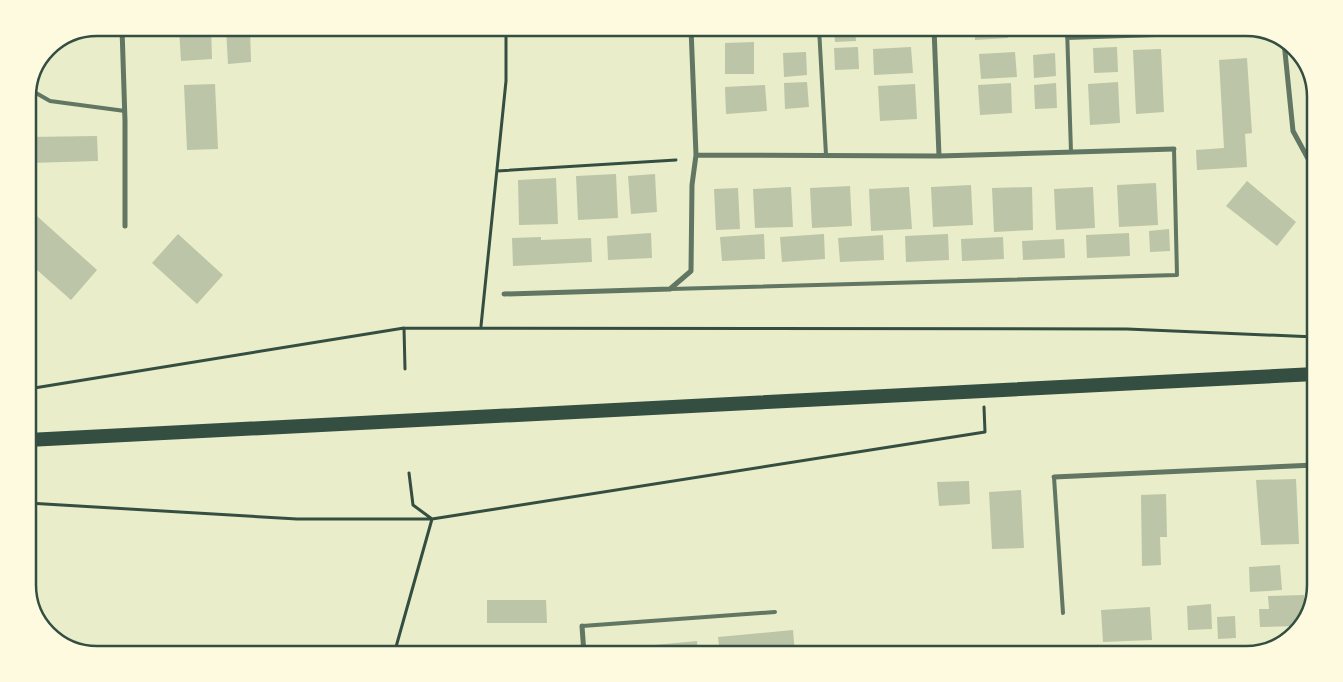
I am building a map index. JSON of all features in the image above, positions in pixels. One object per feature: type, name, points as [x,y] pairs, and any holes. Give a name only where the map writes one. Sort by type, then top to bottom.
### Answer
[{"type":"highway","points":[[36,440],[1307,374]]},
{"type":"street","points":[[122,36],[125,110],[125,226]]},
{"type":"street","points":[[504,294],[670,289],[691,271],[692,185],[696,154],[691,36]]},
{"type":"street","points":[[934,36],[939,156]]},
{"type":"street","points":[[1285,50],[1293,131],[1307,157]]},
{"type":"street","points":[[696,154],[939,156],[1174,149]]},
{"type":"street","points":[[1054,477],[1307,465]]},
{"type":"street","points":[[582,626],[583,646]]},
{"type":"lane","points":[[819,36],[826,155]]},
{"type":"lane","points":[[1071,152],[1067,38],[1126,36]]},
{"type":"lane","points":[[36,93],[50,101],[125,110]]},
{"type":"lane","points":[[670,289],[1177,275],[1174,149]]},
{"type":"lane","points":[[1054,477],[1063,613]]},
{"type":"lane","points":[[582,626],[775,612]]},
{"type":"path","points":[[481,326],[506,81],[506,36]]},
{"type":"path","points":[[497,171],[676,160]]},
{"type":"path","points":[[36,388],[404,328],[481,326],[1127,330],[1307,337]]},
{"type":"path","points":[[404,328],[404,368]]},
{"type":"path","points":[[36,504],[297,520],[432,519],[985,432],[982,390]]},
{"type":"path","points":[[409,473],[413,504],[432,519]]},
{"type":"path","points":[[396,646],[432,519]]},
{"type":"building","points":[[179,36],[211,36],[212,59],[181,61]]},
{"type":"building","points":[[226,36],[250,36],[251,62],[228,64]]},
{"type":"building","points":[[835,36],[856,36],[856,41],[835,42]]},
{"type":"building","points":[[975,36],[1008,36],[1008,38],[975,40]]},
{"type":"building","points":[[754,42],[754,74],[725,74],[725,43]]},
{"type":"building","points":[[858,47],[859,69],[835,70],[834,48]]},
{"type":"building","points":[[911,47],[913,73],[874,75],[873,49]]},
{"type":"building","points":[[1117,47],[1118,72],[1094,73],[1093,48]]},
{"type":"building","points":[[1161,49],[1164,112],[1136,114],[1133,50]]},
{"type":"building","points":[[806,52],[807,75],[784,77],[783,53]]},
{"type":"building","points":[[1015,52],[1017,77],[981,79],[979,54]]},
{"type":"building","points":[[1055,53],[1056,76],[1034,78],[1033,55]]},
{"type":"building","points":[[1247,58],[1252,133],[1245,134],[1247,167],[1197,170],[1196,150],[1224,148],[1219,60]]},
{"type":"building","points":[[807,82],[809,107],[785,109],[784,83]]},
{"type":"building","points":[[1118,82],[1120,123],[1090,125],[1088,84]]},
{"type":"building","points":[[1011,83],[1012,113],[980,115],[978,85]]},
{"type":"building","points":[[1056,83],[1057,108],[1035,109],[1034,85]]},
{"type":"building","points":[[215,84],[218,149],[187,150],[184,85]]},
{"type":"building","points":[[915,84],[917,119],[880,121],[878,86]]},
{"type":"building","points":[[765,85],[767,111],[726,114],[725,87]]},
{"type":"building","points":[[97,136],[98,161],[36,163],[36,137]]},
{"type":"building","points":[[616,174],[618,218],[578,220],[576,176]]},
{"type":"building","points":[[655,174],[657,212],[631,214],[628,176]]},
{"type":"building","points":[[556,178],[558,224],[519,225],[518,180]]},
{"type":"building","points":[[1247,181],[1296,222],[1277,246],[1226,206]]},
{"type":"building","points":[[1156,183],[1158,225],[1119,227],[1117,185]]},
{"type":"building","points":[[971,185],[973,225],[933,227],[931,187]]},
{"type":"building","points":[[850,186],[852,226],[812,228],[810,188]]},
{"type":"building","points":[[791,187],[793,227],[755,228],[753,189]]},
{"type":"building","points":[[909,187],[912,229],[871,231],[869,189]]},
{"type":"building","points":[[1032,187],[1033,230],[994,232],[992,188]]},
{"type":"building","points":[[1093,187],[1095,228],[1056,230],[1054,189]]},
{"type":"building","points":[[738,188],[740,229],[716,230],[714,189]]},
{"type":"building","points":[[36,215],[97,270],[71,300],[36,269]]},
{"type":"building","points":[[1169,229],[1170,251],[1150,252],[1149,231]]},
{"type":"building","points":[[651,233],[652,258],[608,260],[607,236]]},
{"type":"building","points":[[1129,233],[1130,256],[1087,258],[1086,235]]},
{"type":"building","points":[[178,234],[223,275],[197,304],[152,263]]},
{"type":"building","points":[[764,234],[765,259],[722,261],[720,237]]},
{"type":"building","points":[[824,234],[825,259],[782,262],[780,237]]},
{"type":"building","points":[[948,234],[949,260],[906,262],[905,236]]},
{"type":"building","points":[[883,235],[884,260],[840,262],[838,238]]},
{"type":"building","points":[[541,237],[541,240],[591,238],[592,262],[513,266],[512,238]]},
{"type":"building","points":[[1003,237],[1004,259],[962,261],[961,239]]},
{"type":"building","points":[[1064,239],[1065,258],[1023,260],[1022,241]]},
{"type":"building","points":[[1296,479],[1299,544],[1261,545],[1256,480]]},
{"type":"building","points":[[969,481],[970,504],[939,506],[937,482]]},
{"type":"building","points":[[1021,490],[1024,548],[992,549],[989,492]]},
{"type":"building","points":[[1166,494],[1167,537],[1160,537],[1161,565],[1142,566],[1141,495]]},
{"type":"building","points":[[1280,565],[1282,590],[1250,592],[1249,567]]},
{"type":"building","points":[[1304,595],[1304,604],[1291,626],[1260,627],[1259,609],[1269,609],[1268,596]]},
{"type":"building","points":[[487,600],[546,600],[547,623],[487,623]]},
{"type":"building","points":[[1211,604],[1212,629],[1188,630],[1187,606]]},
{"type":"building","points":[[1150,607],[1152,640],[1103,642],[1101,610]]},
{"type":"building","points":[[1235,616],[1236,638],[1218,639],[1217,617]]},
{"type":"building","points":[[793,630],[794,646],[719,646],[718,637]]},
{"type":"building","points":[[697,641],[697,646],[643,646]]}]
